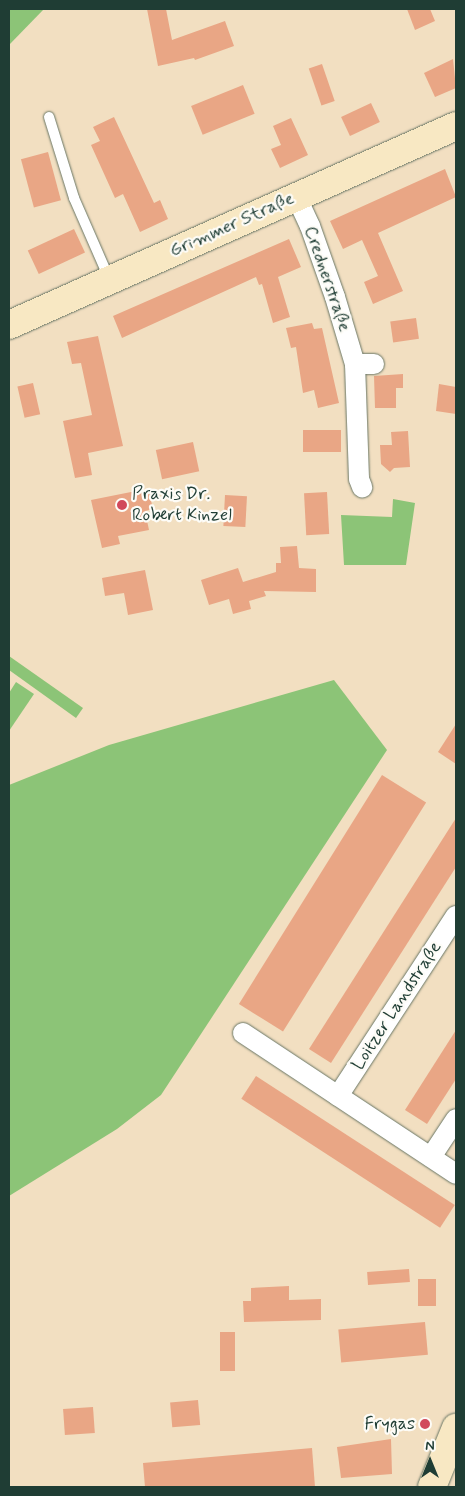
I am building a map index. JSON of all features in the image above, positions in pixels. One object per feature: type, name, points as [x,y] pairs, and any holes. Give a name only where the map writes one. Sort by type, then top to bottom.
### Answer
[{"type":"main road","name":"Grimmer Straße","points":[[9,325],[456,126]]},
{"type":"main road","points":[[432,1487],[456,1428]]},
{"type":"street","name":"Crednerstraße","points":[[296,196],[310,226],[364,364],[359,479],[362,487]]},
{"type":"street","name":"Loitzer Landstraße","points":[[338,1096],[456,916]]},
{"type":"street","points":[[243,1033],[456,1174]]},
{"type":"street","points":[[431,1157],[456,1119]]},
{"type":"lane","points":[[49,117],[74,198],[110,279]]},
{"type":"green space","points":[[9,9],[44,9],[9,45]]},
{"type":"green space","points":[[393,499],[415,503],[406,565],[344,565],[341,515],[392,517]]},
{"type":"green space","points":[[9,656],[83,708],[76,718],[9,670]]},
{"type":"green space","points":[[334,680],[387,750],[161,1095],[117,1129],[9,1196],[9,785],[109,745]]},
{"type":"green space","points":[[16,682],[34,694],[9,731],[9,693]]},
{"type":"building","points":[[147,9],[166,9],[172,40],[225,21],[234,46],[195,60],[194,58],[158,66]]},
{"type":"building","points":[[407,9],[430,9],[435,21],[415,30]]},
{"type":"building","points":[[453,59],[456,88],[435,97],[424,73]]},
{"type":"building","points":[[322,64],[335,101],[321,105],[309,69]]},
{"type":"building","points":[[243,85],[255,114],[203,135],[191,106]]},
{"type":"building","points":[[371,103],[380,122],[350,136],[341,117]]},
{"type":"building","points":[[114,117],[154,203],[160,200],[168,219],[140,232],[123,194],[115,198],[91,145],[100,141],[93,127]]},
{"type":"building","points":[[291,118],[308,155],[280,168],[271,149],[281,145],[273,126]]},
{"type":"building","points":[[48,152],[61,200],[34,208],[21,159]]},
{"type":"building","points":[[445,169],[456,197],[378,233],[403,291],[373,304],[364,282],[378,276],[362,240],[343,249],[330,221]]},
{"type":"building","points":[[74,229],[85,253],[39,274],[28,251]]},
{"type":"building","points":[[289,239],[301,267],[278,277],[290,317],[273,323],[262,284],[259,285],[256,277],[122,338],[113,316]]},
{"type":"building","points":[[416,318],[419,339],[393,342],[390,322]]},
{"type":"building","points":[[312,323],[314,329],[322,328],[339,403],[318,408],[314,390],[303,393],[296,347],[291,348],[286,328]]},
{"type":"building","points":[[98,336],[123,446],[88,453],[92,475],[75,478],[63,421],[92,415],[81,363],[72,364],[67,342]]},
{"type":"building","points":[[403,374],[403,388],[396,388],[396,408],[375,408],[374,376]]},
{"type":"building","points":[[33,383],[40,414],[25,418],[17,387]]},
{"type":"building","points":[[439,384],[456,387],[456,414],[436,411]]},
{"type":"building","points":[[303,430],[341,430],[341,452],[303,452]]},
{"type":"building","points":[[408,431],[410,467],[394,468],[390,472],[381,464],[380,445],[392,445],[391,432]]},
{"type":"building","points":[[193,442],[199,471],[162,479],[156,450]]},
{"type":"building","points":[[131,492],[149,492],[153,509],[145,511],[149,530],[118,536],[120,544],[102,548],[91,500]]},
{"type":"building","points":[[327,492],[329,534],[306,535],[304,493]]},
{"type":"building","points":[[225,495],[247,496],[245,527],[223,526]]},
{"type":"building","points":[[297,546],[299,568],[316,569],[316,592],[264,591],[266,596],[249,601],[251,609],[233,614],[229,599],[209,605],[201,580],[238,568],[243,582],[276,572],[276,563],[281,563],[280,547]]},
{"type":"building","points":[[145,570],[153,610],[128,615],[124,593],[105,596],[102,578]]},
{"type":"building","points":[[456,724],[456,764],[438,752]]},
{"type":"building","points":[[382,775],[426,803],[283,1032],[239,1004]]},
{"type":"building","points":[[456,818],[456,867],[331,1063],[309,1049]]},
{"type":"building","points":[[456,1030],[456,1079],[427,1124],[405,1110]]},
{"type":"building","points":[[256,1076],[455,1205],[440,1228],[241,1099]]},
{"type":"building","points":[[409,1269],[410,1282],[368,1285],[367,1272]]},
{"type":"building","points":[[418,1279],[436,1279],[436,1306],[418,1306]]},
{"type":"building","points":[[289,1286],[289,1300],[321,1299],[321,1320],[244,1322],[243,1301],[251,1301],[251,1288]]},
{"type":"building","points":[[425,1322],[428,1355],[341,1362],[338,1330]]},
{"type":"building","points":[[220,1332],[235,1332],[235,1371],[220,1371]]},
{"type":"building","points":[[198,1400],[200,1425],[172,1427],[170,1402]]},
{"type":"building","points":[[93,1407],[95,1433],[65,1435],[63,1409]]},
{"type":"building","points":[[391,1439],[392,1474],[341,1478],[337,1447]]},
{"type":"building","points":[[312,1448],[315,1487],[145,1487],[143,1463]]},
{"type":"place","name":"Praxis Dr. Robert Kinzel","points":[[122,505]]},
{"type":"place","name":"Frygas","points":[[425,1424]]}]
